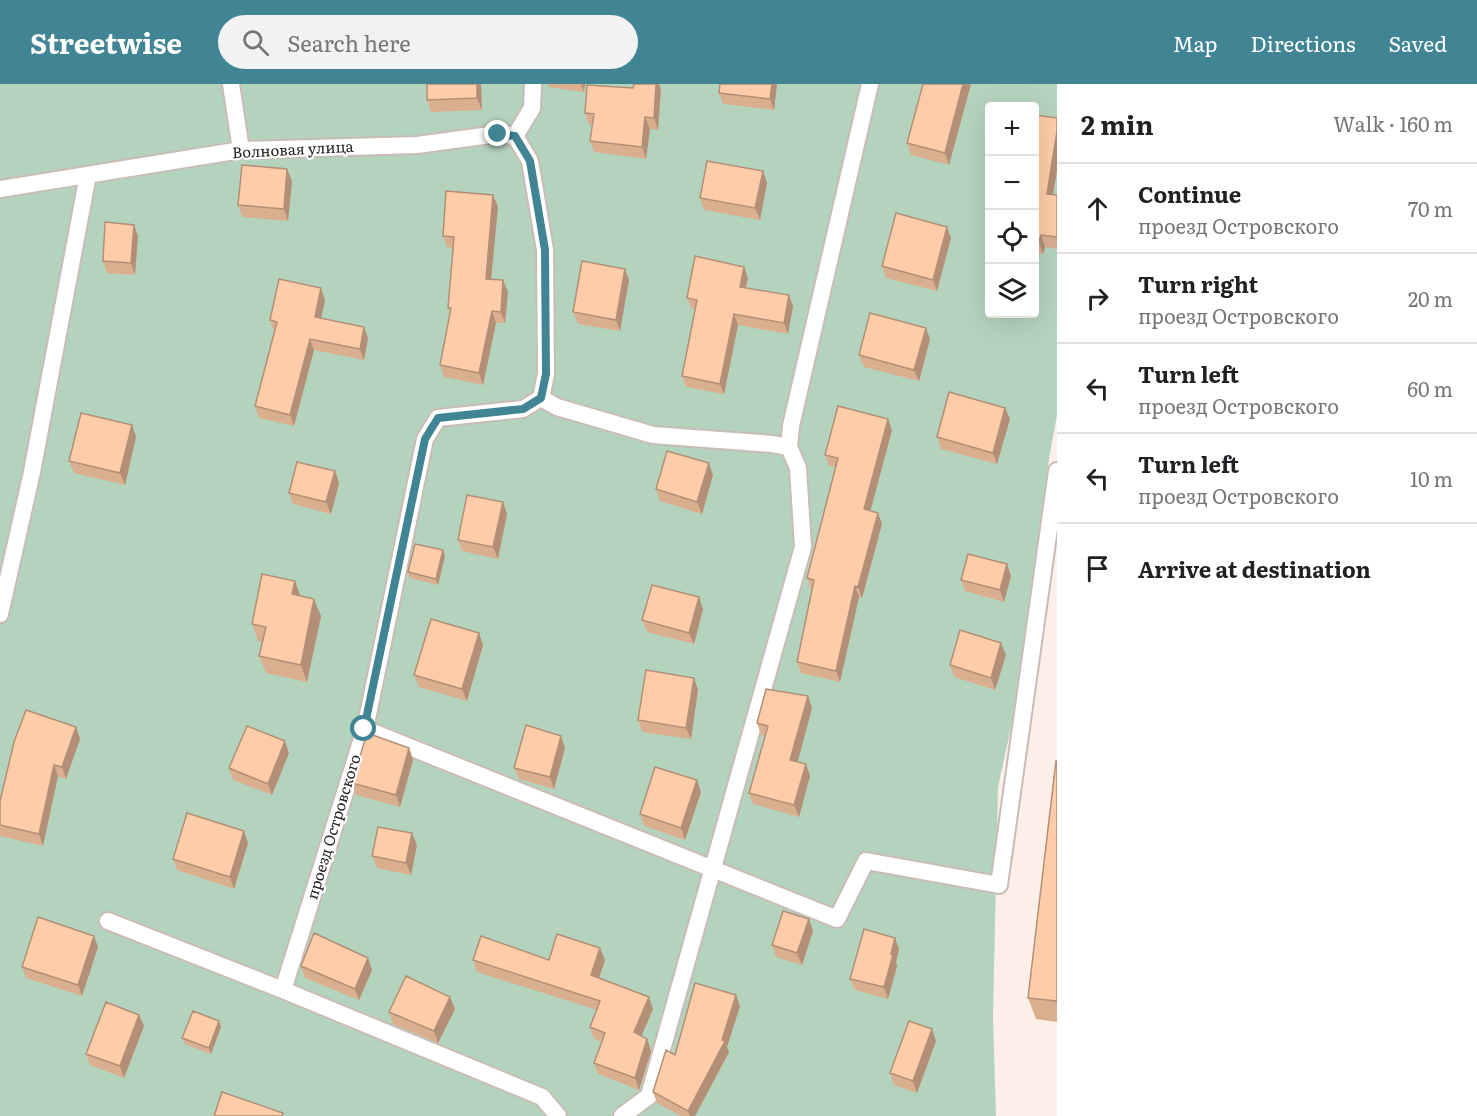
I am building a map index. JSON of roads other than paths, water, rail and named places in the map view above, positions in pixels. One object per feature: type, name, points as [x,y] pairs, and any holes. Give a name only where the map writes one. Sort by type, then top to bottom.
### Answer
[{"type":"lane","points":[[231,84],[241,150]]},
{"type":"lane","points":[[533,84],[532,108],[515,136],[530,161],[545,250],[546,374],[541,398],[557,407],[653,435],[789,447]]},
{"type":"lane","points":[[622,1116],[649,1096],[803,547],[798,468],[789,447],[794,415],[870,84]]},
{"type":"lane","name":"Волновая улица","points":[[0,189],[241,150],[417,145],[498,134],[515,136]]},
{"type":"lane","points":[[0,614],[32,472],[88,175]]},
{"type":"lane","name":"проезд Островского","points":[[283,990],[364,729],[425,439],[438,418],[523,409],[541,398]]},
{"type":"lane","points":[[364,729],[837,919],[866,861],[999,885],[1057,471]]},
{"type":"lane","points":[[108,921],[283,990],[542,1097],[558,1116]]}]
